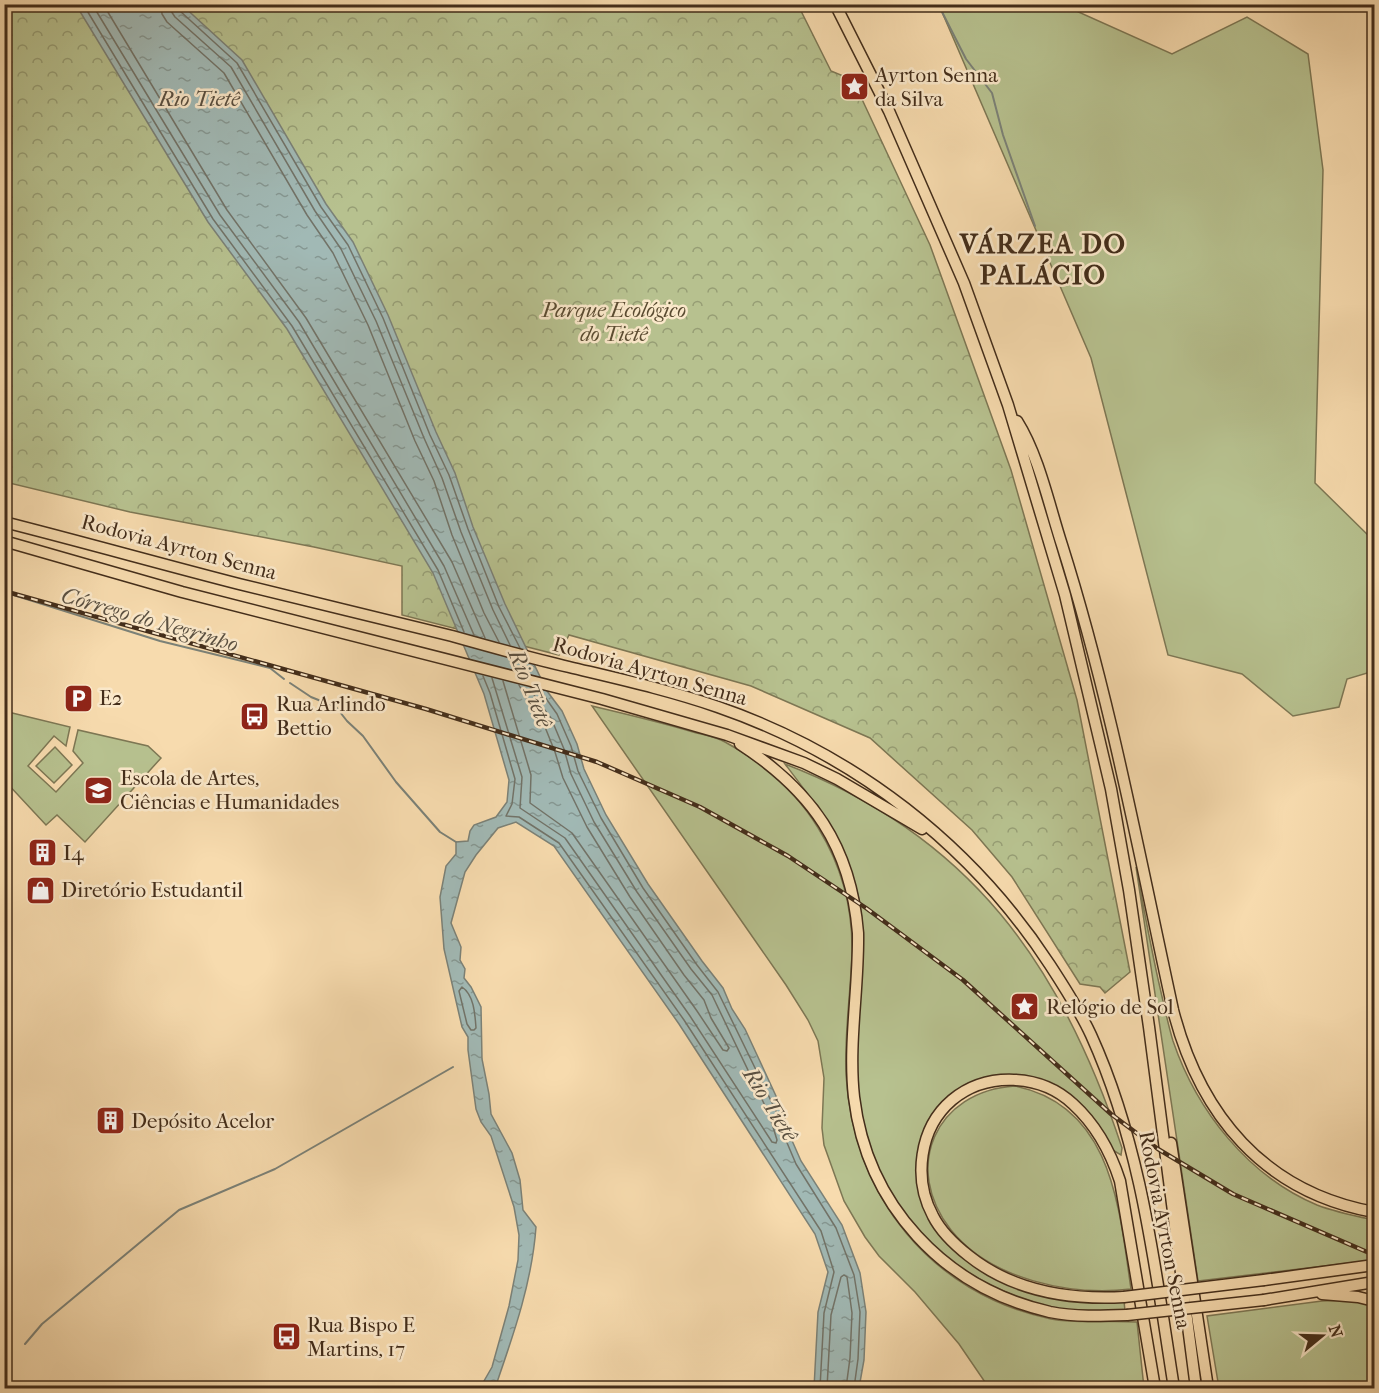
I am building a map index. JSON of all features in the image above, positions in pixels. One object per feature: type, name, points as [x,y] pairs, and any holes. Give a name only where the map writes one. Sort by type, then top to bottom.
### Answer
[{"type":"highway","name":"Rodovia Ayrton Senna","points":[[835,4],[889,111],[964,283],[1008,405],[1065,595],[1111,789],[1129,890],[1196,1389]]},
{"type":"highway","points":[[1008,405],[1033,455],[1085,624],[1109,717],[1173,1010],[1180,1038],[1195,1075],[1205,1095],[1225,1123],[1259,1160],[1319,1197],[1374,1212]]},
{"type":"highway","name":"Rodovia Ayrton Senna","points":[[4,522],[609,676],[721,708],[819,750],[878,788],[948,843],[992,888],[1029,934],[1090,1032],[1110,1081],[1131,1147],[1146,1210],[1174,1389]]},
{"type":"highway","name":"Rodovia Ayrton Senna","points":[[4,541],[182,592],[602,699],[727,735]]},
{"type":"highway","points":[[727,735],[784,755],[837,778],[948,843]]},
{"type":"highway","points":[[727,735],[761,758],[796,787],[833,838],[847,874],[856,912],[858,933],[852,1072],[854,1099],[868,1154],[884,1189],[902,1220],[922,1243],[943,1261],[967,1278],[1009,1299],[1060,1314],[1095,1316],[1127,1315],[1264,1300],[1374,1282]]},
{"type":"highway","points":[[1155,1076],[1163,1092],[1208,1389]]},
{"type":"highway","points":[[1155,1389],[1153,1373],[1133,1252],[1124,1200],[1114,1164],[1093,1128],[1073,1104],[1063,1096],[1050,1089],[1016,1078],[989,1082],[951,1101],[939,1115],[926,1140],[921,1169],[922,1185],[933,1217],[959,1249],[1000,1276],[1026,1287],[1082,1298],[1124,1297],[1264,1280],[1374,1265]]},
{"type":"highway","points":[[1310,1293],[1358,1297],[1374,1301]]},
{"type":"highway","points":[[1202,1343],[1215,1389]]},
{"type":"highway","points":[[1150,1389],[1153,1373]]},
{"type":"green space","name":"Parque Ecológico do Tietê","points":[[5,5],[798,5],[831,71],[853,80],[930,245],[1011,470],[1077,700],[1130,972],[1105,993],[1100,987],[1080,984],[1012,877],[972,830],[870,738],[751,686],[569,635],[559,655],[402,615],[402,566],[130,512],[5,482]]},
{"type":"green space","points":[[939,5],[1063,5],[1172,54],[1247,17],[1308,54],[1323,170],[1315,483],[1374,541],[1374,671],[1347,679],[1339,707],[1293,716],[1242,674],[1168,655],[1091,358]]},
{"type":"green space","points":[[592,706],[656,721],[721,740],[753,759],[800,803],[819,828],[844,886],[850,918],[852,951],[846,1075],[852,1119],[864,1161],[882,1199],[906,1233],[935,1263],[969,1287],[1008,1306],[1051,1319],[1083,1322],[1137,1322],[1144,1388],[989,1388],[959,1344],[915,1292],[879,1256],[844,1201],[824,1145],[822,1128],[824,1078],[818,1041],[808,1020]]},
{"type":"green space","points":[[4,711],[70,727],[66,746],[54,736],[28,766],[56,792],[83,763],[73,751],[78,730],[148,746],[161,758],[85,842],[57,815],[46,825],[5,781]]},
{"type":"green space","points":[[55,747],[72,765],[54,783],[36,766]]},
{"type":"green space","points":[[785,764],[850,793],[907,828],[957,868],[1000,914],[1038,965],[1070,1021],[1098,1082],[1122,1148],[1121,1155],[1111,1149],[1096,1125],[1027,1077],[1002,1075],[977,1081],[921,1139],[930,1220],[998,1280],[1124,1301],[1125,1311],[1061,1310],[1035,1304],[1001,1290],[963,1269],[937,1249],[914,1226],[895,1200],[880,1172],[869,1142],[861,1109],[856,1055],[863,932],[857,890],[833,832]]},
{"type":"green space","points":[[1136,867],[1173,1041],[1196,1092],[1228,1138],[1247,1159],[1269,1177],[1317,1205],[1374,1220],[1374,1260],[1198,1281]]},
{"type":"green space","points":[[1015,1086],[1048,1097],[1073,1115],[1092,1138],[1115,1194],[1131,1289],[1108,1291],[1058,1287],[1010,1272],[988,1261],[968,1247],[951,1230],[936,1206],[929,1182],[929,1159],[935,1137],[947,1117],[964,1102],[987,1091]]},
{"type":"green space","points":[[1347,1300],[1374,1305],[1374,1388],[1219,1388],[1207,1316],[1322,1301]]},
{"type":"water","name":"Rio Tietê","points":[[76,5],[182,5],[242,60],[326,204],[353,242],[388,315],[455,473],[473,527],[505,604],[547,691],[562,711],[577,744],[584,769],[606,815],[648,884],[723,988],[732,1009],[745,1029],[782,1109],[801,1161],[842,1225],[860,1273],[866,1312],[864,1360],[859,1388],[814,1388],[818,1312],[828,1272],[815,1234],[679,1024],[554,846],[516,822],[498,828],[465,872],[451,923],[461,947],[460,960],[465,969],[464,978],[481,1007],[482,1059],[491,1114],[512,1153],[520,1180],[523,1210],[536,1227],[526,1289],[495,1388],[480,1388],[492,1367],[509,1306],[518,1260],[519,1235],[514,1207],[491,1136],[481,1122],[476,1109],[468,1037],[462,1027],[444,949],[440,897],[446,866],[456,854],[456,842],[468,841],[474,825],[496,817],[507,802],[509,780],[484,694],[433,573],[287,329],[208,222]]},
{"type":"waterway","points":[[938,4],[966,59],[992,93],[1003,135],[1035,226]]},
{"type":"waterway","name":"Córrego do Negrinho","points":[[4,592],[160,641],[270,668],[284,679]]},
{"type":"waterway","name":"Córrego do Negrinho","points":[[290,683],[311,697],[336,707],[363,736],[396,782],[440,832],[456,842]]},
{"type":"waterway","points":[[25,1344],[42,1324],[179,1210],[275,1169],[453,1067]]},
{"type":"railway","points":[[4,591],[426,709],[597,762],[700,807],[788,856],[866,908],[963,980],[1111,1114],[1158,1149],[1233,1194],[1374,1255]]},
{"type":"place","name":"Ayrton Senna da Silva","points":[[854,87]]},
{"type":"place","name":"E2","points":[[78,698]]},
{"type":"place","name":"Rua Arlindo Bettio","points":[[255,716]]},
{"type":"place","name":"Escola de Artes, Ciências e Humanidades","points":[[99,790]]},
{"type":"place","name":"I4","points":[[42,853]]},
{"type":"place","name":"Diretório Estudantil","points":[[40,890]]},
{"type":"place","name":"Relógio de Sol","points":[[1025,1007]]},
{"type":"place","name":"Depósito Acelor","points":[[110,1121]]},
{"type":"place","name":"Rua Bispo E Martins, 17","points":[[286,1337]]},
{"type":"district","name":"VÁRZEA DO PALÁCIO","points":[[1043,260]]}]
